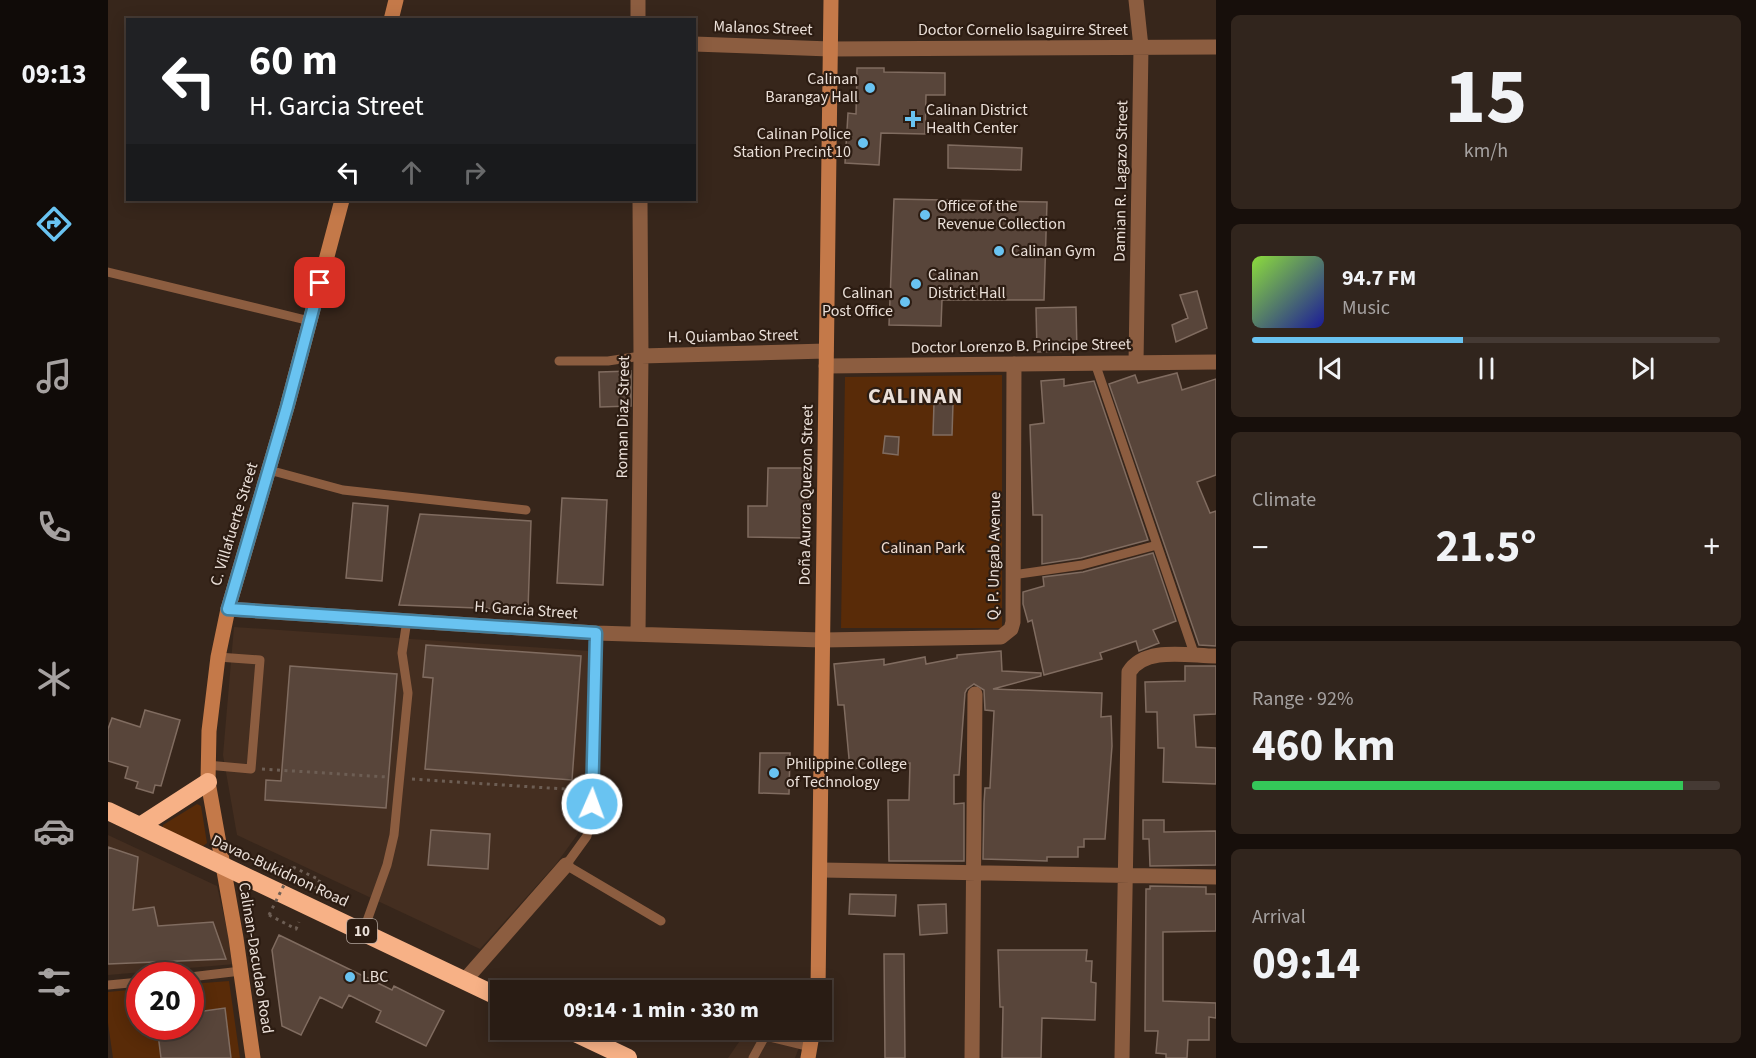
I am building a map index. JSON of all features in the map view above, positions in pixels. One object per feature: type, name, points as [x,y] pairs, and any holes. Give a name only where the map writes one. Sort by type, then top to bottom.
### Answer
[{"type":"highway","points":[[140,826],[207,774]]},
{"type":"highway","name":"Davao-Bukidnon Road","points":[[108,811],[490,992]]},
{"type":"highway","points":[[587,1040],[617,1056]]},
{"type":"street","points":[[392,18],[396,0]]},
{"type":"street","points":[[638,0],[638,18]]},
{"type":"street","name":"Doña Aurora Quezon Street","points":[[818,980],[822,870],[822,640],[831,0]]},
{"type":"street","name":"Damian R. Lagazo Street","points":[[1136,0],[1141,47],[1136,363]]},
{"type":"street","name":"Malanos Street","points":[[696,44],[830,49]]},
{"type":"street","name":"Doctor Cornelio Isaguirre Street","points":[[830,49],[1216,47]]},
{"type":"street","name":"C. Villafuerte Street","points":[[222,865],[207,774],[218,657],[228,609],[269,470],[342,201]]},
{"type":"street","name":"Roman Diaz Street","points":[[638,634],[640,201]]},
{"type":"street","name":"H. Quiambao Street","points":[[641,356],[826,359]]},
{"type":"street","name":"Doctor Lorenzo B. Principe Street","points":[[826,359],[1014,364],[1216,362]]},
{"type":"street","name":"Q. P. Ungab Avenue","points":[[822,640],[1001,637],[1011,629],[1014,364]]},
{"type":"street","name":"H. Garcia Street","points":[[228,609],[596,633],[822,640]]},
{"type":"street","points":[[1122,1058],[1129,672],[1134,664],[1154,655],[1216,656]]},
{"type":"street","points":[[972,1058],[975,694]]},
{"type":"street","name":"Calinan-Dacudao Road","points":[[222,865],[242,971],[253,1058]]},
{"type":"street","points":[[465,980],[566,865]]},
{"type":"street","points":[[822,870],[1216,877]]},
{"type":"lane","points":[[108,272],[310,321]]},
{"type":"lane","points":[[559,361],[608,361],[641,356]]},
{"type":"lane","points":[[1095,363],[1195,656]]},
{"type":"lane","points":[[269,470],[343,490],[526,510]]},
{"type":"lane","points":[[1013,575],[1082,565],[1157,544]]},
{"type":"lane","points":[[363,932],[387,865],[394,835],[408,693],[402,652],[407,620]]},
{"type":"lane","points":[[596,633],[593,791],[587,836],[566,865],[661,921]]},
{"type":"lane","points":[[207,774],[251,769],[260,660],[218,657]]},
{"type":"lane","points":[[204,975],[242,971]]},
{"type":"lane","points":[[108,985],[126,983]]},
{"type":"lane","points":[[753,1058],[765,1036],[809,1053]]},
{"type":"path","points":[[251,769],[593,791]]},
{"type":"path","points":[[296,928],[269,915],[293,867],[320,880]]},
{"type":"shaded area","points":[[234,627],[589,651],[587,783],[585,813],[577,835],[556,864],[480,949],[237,835],[223,755]]},
{"type":"shaded area","points":[[108,835],[217,886],[235,964],[204,967],[204,962],[126,962],[126,973],[108,975]]},
{"type":"shaded area","points":[[740,1040],[802,1040],[795,1058],[728,1058]]},
{"type":"green space","name":"Calinan Park","points":[[1002,375],[1002,628],[841,628],[845,377]]},
{"type":"green space","points":[[197,804],[201,806],[207,843],[203,846],[163,829],[163,825]]},
{"type":"green space","points":[[229,981],[240,1058],[113,1058],[108,1023],[108,992],[126,990],[126,1040],[204,1040],[204,983]]},
{"type":"building","points":[[857,68],[884,68],[884,72],[945,73],[945,95],[926,95],[925,134],[881,133],[879,165],[845,163],[848,113],[856,114]]},
{"type":"building","points":[[948,145],[1022,148],[1021,170],[948,168]]},
{"type":"building","points":[[894,199],[1047,202],[1044,300],[942,300],[941,326],[889,325]]},
{"type":"building","points":[[1197,291],[1207,328],[1176,342],[1172,325],[1188,318],[1180,295]]},
{"type":"building","points":[[1076,307],[1077,351],[1037,352],[1036,308]]},
{"type":"building","points":[[631,371],[631,406],[600,407],[599,372]]},
{"type":"building","points":[[1177,373],[1182,390],[1216,379],[1216,475],[1197,482],[1210,513],[1216,511],[1216,646],[1199,645],[1109,384],[1135,375],[1138,383]]},
{"type":"building","points":[[1064,379],[1064,386],[1094,381],[1148,540],[1081,558],[1042,564],[1042,515],[1033,515],[1030,425],[1044,423],[1041,381]]},
{"type":"building","points":[[934,403],[953,403],[952,435],[933,435]]},
{"type":"building","points":[[885,436],[899,437],[898,455],[883,453]]},
{"type":"building","points":[[768,468],[810,468],[806,538],[748,537],[748,506],[767,506]]},
{"type":"building","points":[[562,498],[607,500],[603,585],[557,583]]},
{"type":"building","points":[[353,503],[388,506],[382,581],[346,578]]},
{"type":"building","points":[[420,514],[531,521],[528,610],[399,605]]},
{"type":"building","points":[[1153,553],[1176,621],[1153,630],[1159,643],[1139,651],[1136,641],[1100,653],[1102,659],[1044,675],[1032,620],[1028,622],[1023,604],[1023,592],[1044,586],[1043,577],[1083,572]]},
{"type":"building","points":[[426,645],[581,656],[572,780],[425,769],[433,678],[423,677]]},
{"type":"building","points":[[1001,651],[1002,671],[1041,673],[1041,676],[993,689],[1102,693],[1101,717],[1111,716],[1112,746],[1105,839],[1084,839],[1084,847],[1078,847],[1078,857],[1047,857],[1047,861],[983,859],[985,788],[990,788],[994,711],[985,710],[984,690],[974,684],[965,693],[959,775],[954,775],[954,804],[964,803],[964,861],[889,861],[888,800],[909,800],[910,763],[850,769],[844,705],[838,705],[834,664],[884,659],[884,665],[925,657],[926,664],[957,658],[957,655]]},
{"type":"building","points":[[290,666],[397,674],[386,808],[265,800],[266,780],[281,781]]},
{"type":"building","points":[[1185,666],[1216,666],[1216,714],[1194,715],[1196,747],[1216,748],[1216,784],[1163,782],[1164,748],[1158,748],[1157,712],[1146,712],[1145,682],[1185,681]]},
{"type":"building","points":[[145,710],[180,720],[161,786],[155,785],[153,793],[136,788],[138,782],[125,778],[128,767],[108,761],[108,729],[112,718],[140,727]]},
{"type":"building","name":"Philippine College of Technology","points":[[760,753],[790,753],[789,794],[759,793]]},
{"type":"building","points":[[1143,820],[1164,820],[1164,832],[1216,831],[1216,865],[1150,866],[1149,839],[1143,839]]},
{"type":"building","points":[[431,830],[490,834],[488,869],[428,865]]},
{"type":"building","points":[[108,847],[138,857],[133,910],[154,907],[158,926],[213,922],[226,959],[126,962],[108,964]]},
{"type":"building","points":[[1150,886],[1206,887],[1206,894],[1216,894],[1216,931],[1163,932],[1163,1001],[1216,1003],[1216,1018],[1209,1017],[1209,1040],[1188,1040],[1187,1058],[1166,1058],[1166,1054],[1156,1053],[1158,1031],[1145,1031],[1146,889],[1150,889]]},
{"type":"building","points":[[850,894],[896,895],[895,916],[849,914]]},
{"type":"building","points":[[946,904],[947,933],[920,935],[918,905]]},
{"type":"building","points":[[279,935],[392,990],[394,986],[444,1011],[426,1046],[376,1022],[381,1011],[349,995],[342,1008],[320,997],[301,1035],[282,1026],[272,950]]},
{"type":"building","points":[[998,950],[1087,950],[1086,961],[1092,961],[1091,982],[1096,983],[1095,1020],[1042,1018],[1041,1058],[1002,1058],[1003,1007],[1000,1007]]},
{"type":"building","points":[[884,954],[904,954],[905,1058],[885,1058]]},
{"type":"building","points":[[225,1008],[231,1058],[161,1058],[159,1040],[204,1040],[204,1011]]},
{"type":"place","name":"Calinan Barangay Hall","points":[[870,88]]},
{"type":"place","name":"Calinan District Health Center","points":[[913,119]]},
{"type":"place","name":"Calinan Police Station Precint 10","points":[[863,143]]},
{"type":"place","name":"Office of the Revenue Collection","points":[[925,215]]},
{"type":"place","name":"Calinan Gym","points":[[999,251]]},
{"type":"place","name":"Calinan District Hall","points":[[916,284]]},
{"type":"place","name":"Calinan Post Office","points":[[905,302]]},
{"type":"place","name":"Philippine College of Technology","points":[[774,773]]},
{"type":"place","name":"LBC","points":[[350,977]]},
{"type":"district","name":"CALINAN","points":[[916,396]]},
{"type":"route","points":[[320,283],[287,407],[228,609],[596,633],[592,804]]}]
